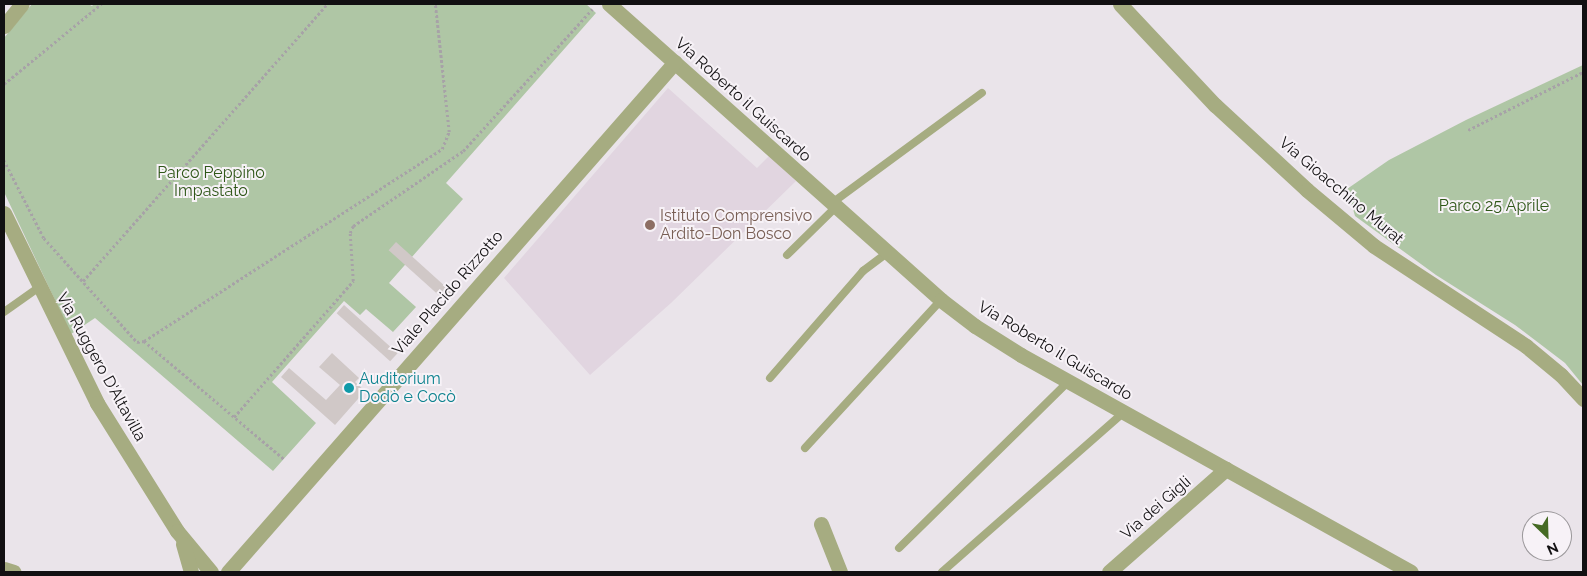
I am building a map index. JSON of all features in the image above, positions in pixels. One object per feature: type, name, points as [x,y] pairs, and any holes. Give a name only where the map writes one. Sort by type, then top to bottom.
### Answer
[{"type":"street","points":[[4,26],[22,4]]},
{"type":"street","name":"Via Roberto il Guiscardo","points":[[609,4],[941,300],[1021,355],[1411,572]]},
{"type":"street","name":"Via Gioacchino Murat","points":[[1120,4],[1215,105],[1307,190],[1374,246],[1526,346],[1561,375],[1583,399]]},
{"type":"street","name":"Viale Placido Rizzotto","points":[[228,572],[675,62]]},
{"type":"street","name":"Via Ruggero D'Altavilla","points":[[4,213],[38,288],[97,403],[178,531],[211,572]]},
{"type":"street","name":"Via dei Gigli","points":[[1108,572],[1226,469]]},
{"type":"street","points":[[821,524],[840,572]]},
{"type":"street","name":"Via Ruggero D'Altavilla","points":[[178,531],[191,572]]},
{"type":"street","points":[[4,569],[14,572]]},
{"type":"lane","points":[[787,255],[834,205],[982,93]]},
{"type":"lane","points":[[770,378],[863,270],[887,253]]},
{"type":"lane","points":[[4,312],[38,288]]},
{"type":"lane","points":[[805,448],[941,300]]},
{"type":"lane","points":[[899,548],[1069,381]]},
{"type":"lane","points":[[942,572],[1124,412]]},
{"type":"path","points":[[4,84],[101,4]]},
{"type":"path","points":[[83,282],[326,4]]},
{"type":"path","points":[[4,160],[44,238],[137,342],[144,340],[442,149],[449,132],[435,4]]},
{"type":"path","points":[[234,416],[353,281],[353,226],[463,151],[592,9]]},
{"type":"path","points":[[1468,130],[1583,72]]},
{"type":"path","points":[[144,340],[284,459]]},
{"type":"shaded area","name":"Istituto Comprensivo Ardito-Don Bosco","points":[[668,88],[757,168],[769,156],[796,181],[671,303],[590,375],[504,278]]},
{"type":"green space","name":"Parco Peppino Impastato","points":[[32,4],[88,4],[92,6],[94,4],[586,4],[596,13],[446,183],[463,199],[389,283],[416,307],[393,332],[366,309],[360,315],[344,301],[272,382],[316,423],[273,471],[95,318],[71,334],[4,192],[4,38]]},
{"type":"green space","name":"Parco 25 Aprile","points":[[1583,65],[1583,385],[1565,363],[1515,325],[1436,275],[1355,216],[1347,189],[1389,160],[1466,120]]},
{"type":"building","points":[[396,242],[452,292],[444,300],[389,250]]},
{"type":"building","points":[[344,305],[398,353],[390,361],[337,313]]},
{"type":"building","name":"Auditorium Dodò e Cocò","points":[[332,353],[359,378],[355,382],[365,391],[335,425],[281,377],[289,368],[326,400],[340,385],[319,367]]},
{"type":"place","name":"Istituto Comprensivo Ardito-Don Bosco","points":[[650,225]]},
{"type":"place","name":"Auditorium Dodò e Cocò","points":[[349,388]]}]
